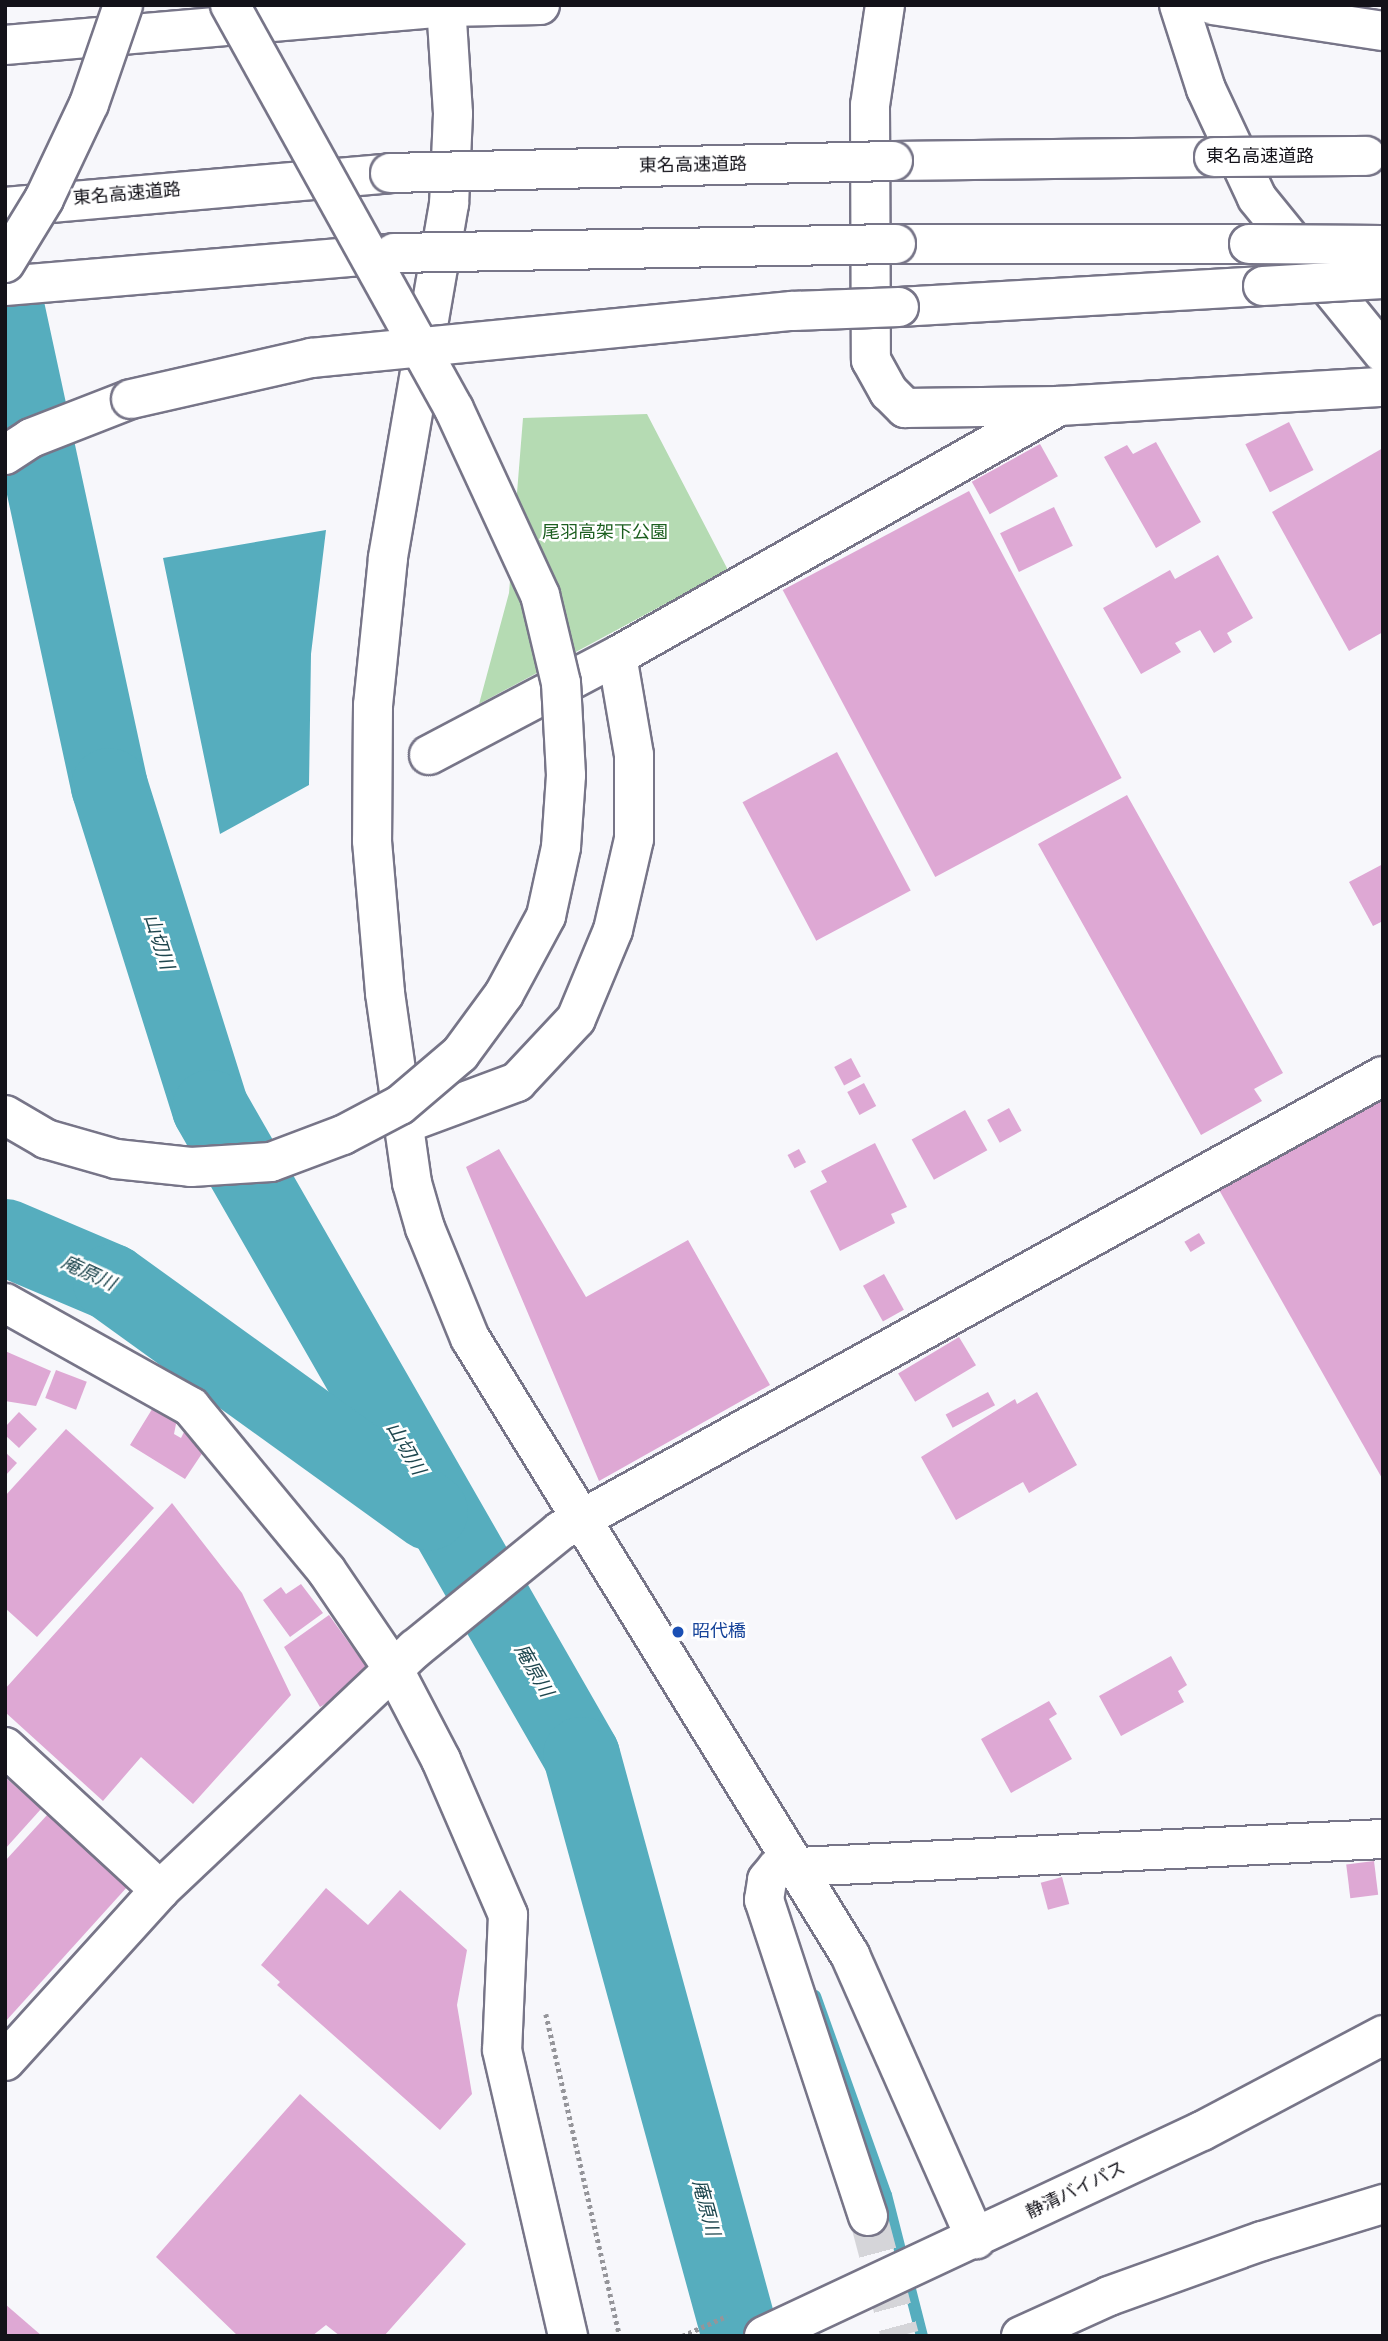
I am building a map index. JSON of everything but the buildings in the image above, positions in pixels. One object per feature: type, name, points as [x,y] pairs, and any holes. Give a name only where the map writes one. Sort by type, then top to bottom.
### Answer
[{"type":"main road","points":[[5,263],[44,199],[89,103],[123,5]]},
{"type":"main road","points":[[5,1115],[46,1139],[116,1159],[191,1167],[271,1162],[343,1135],[400,1105],[460,1054],[504,994],[547,916],[561,847],[566,775],[561,683],[540,595],[454,409],[230,5]]},
{"type":"main road","points":[[14,44],[446,6],[540,5]]},
{"type":"main road","points":[[885,5],[870,105],[871,360],[889,392],[905,408],[1059,407],[1383,387]]},
{"type":"main road","points":[[1180,5],[1206,89],[1257,198],[1383,353]]},
{"type":"main road","points":[[1213,5],[1383,31]]},
{"type":"main road","points":[[446,6],[453,114],[449,205],[388,558],[373,705],[372,842],[385,993],[412,1183],[425,1228],[470,1338],[570,1524],[850,1955],[976,2239]]},
{"type":"main road","name":"東名高速道路","points":[[5,207],[390,173],[893,161],[1374,156]]},
{"type":"main road","points":[[5,286],[394,253],[895,244],[1383,245]]},
{"type":"main road","points":[[5,455],[31,438],[131,399],[311,358],[792,311],[1383,279]]},
{"type":"main road","points":[[429,755],[617,656],[1059,407]]},
{"type":"main road","points":[[404,1124],[517,1082],[576,1019],[613,930],[634,839],[634,755],[617,656]]},
{"type":"main road","points":[[5,2061],[160,1890],[405,1659],[570,1524],[1383,1076]]},
{"type":"main road","points":[[5,1303],[191,1407],[326,1570],[405,1659],[441,1760],[508,1915],[502,2050],[568,2336]]},
{"type":"main road","points":[[5,1747],[160,1890]]},
{"type":"main road","points":[[868,2217],[764,1900],[767,1880],[777,1868],[793,1864],[1383,1839]]},
{"type":"main road","name":"静清バイパス","points":[[764,2336],[1202,2131],[1383,2035]]},
{"type":"main road","points":[[1021,2336],[1122,2292],[1383,2204]]},
{"type":"path","points":[[541,2001],[551,2025],[620,2336]]},
{"type":"green space","name":"尾羽高架下公園","points":[[647,414],[728,570],[479,704],[509,593],[523,418]]},
{"type":"water","points":[[326,530],[311,654],[309,785],[220,834],[163,558]]},
{"type":"waterway","name":"山切川","points":[[5,305],[109,786],[210,1108],[581,1755],[740,2336]]},
{"type":"waterway","name":"庵原川","points":[[5,1237],[111,1282],[429,1511]]},
{"type":"waterway","points":[[815,1996],[886,2195],[922,2336]]},
{"type":"tunnel","points":[[868,2216],[900,2336]]},
{"type":"place","name":"昭代橋","points":[[678,1632]]}]
